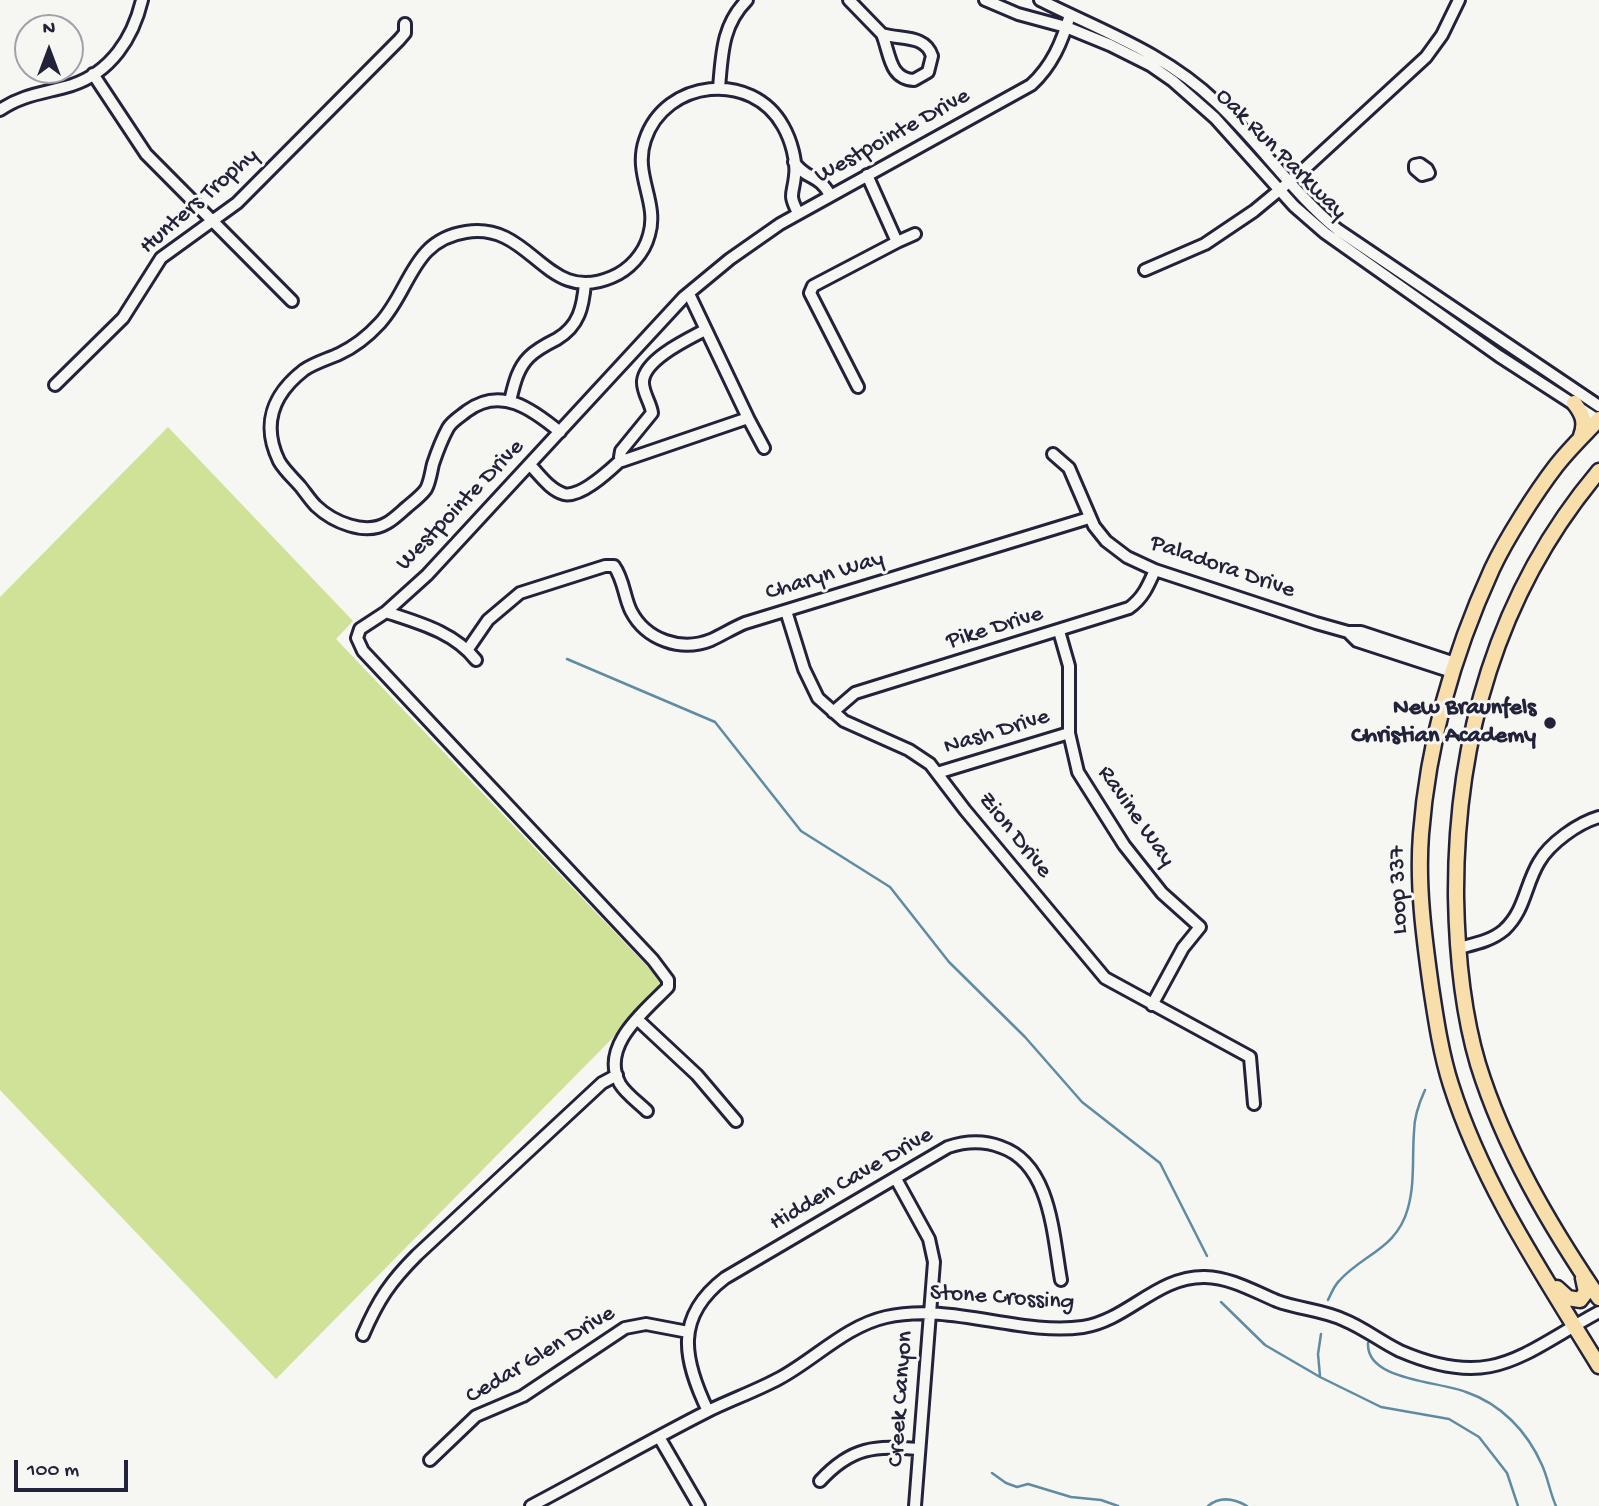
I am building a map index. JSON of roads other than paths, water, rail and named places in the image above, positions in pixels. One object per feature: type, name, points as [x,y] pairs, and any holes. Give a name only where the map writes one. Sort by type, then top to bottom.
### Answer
[{"type":"main road","points":[[1574,403],[1584,420],[1579,441]]},
{"type":"main road","name":"Loop 337","points":[[1599,416],[1556,466],[1493,568],[1454,668],[1432,756],[1421,834],[1425,945],[1437,1027],[1450,1084],[1472,1143],[1536,1263],[1599,1365]]},
{"type":"main road","points":[[1471,735],[1474,691],[1510,595],[1544,531],[1599,457]]},
{"type":"main road","points":[[1599,471],[1548,538],[1497,644],[1471,735],[1459,806],[1456,891],[1466,1010],[1486,1087],[1527,1180],[1599,1298]]},
{"type":"main road","points":[[1536,1263],[1561,1293],[1576,1301],[1583,1299],[1586,1292],[1580,1270]]},
{"type":"main road","points":[[1599,1340],[1595,1346],[1599,1365]]},
{"type":"street","points":[[0,109],[28,95],[75,84],[110,61],[128,39],[142,0]]},
{"type":"street","points":[[719,88],[726,32],[734,14],[747,0]]},
{"type":"street","points":[[849,0],[882,34],[892,68],[899,76],[914,80],[928,72],[932,56],[924,43],[882,34]]},
{"type":"street","name":"Oak Run Parkway","points":[[985,0],[1018,14],[1066,27],[1131,55],[1173,81],[1215,118],[1325,233],[1499,356],[1599,416]]},
{"type":"street","name":"Oak Run Parkway","points":[[1041,0],[1135,44],[1167,63],[1214,100],[1316,212],[1338,230],[1599,416]]},
{"type":"street","points":[[1145,270],[1215,238],[1281,190],[1426,57],[1442,35],[1459,0]]},
{"type":"street","name":"Westpointe Drive","points":[[617,1074],[617,1055],[621,1039],[668,987],[668,980],[635,941],[360,647],[357,638],[359,632],[427,575],[664,316],[689,293],[750,244],[798,213],[1031,85],[1052,61],[1070,15]]},
{"type":"street","name":"Hunters Trophy","points":[[55,385],[129,310],[161,258],[237,203],[400,40],[405,33],[405,24]]},
{"type":"street","points":[[93,74],[141,147],[292,301]]},
{"type":"street","points":[[560,432],[529,409],[510,401],[478,404],[450,424],[426,488],[384,525],[366,528],[345,525],[316,507],[280,463],[271,435],[277,397],[305,369],[344,353],[379,324],[395,304],[417,260],[445,238],[468,231],[496,233],[520,244],[547,270],[584,283],[602,281],[621,273],[635,261],[646,243],[651,227],[652,210],[641,173],[641,153],[652,124],[665,108],[683,96],[702,89],[719,88],[747,94],[771,109],[788,135],[794,162],[791,196],[798,213]]},
{"type":"street","points":[[794,162],[807,175],[820,180],[830,195]]},
{"type":"street","points":[[793,182],[807,175]]},
{"type":"street","points":[[867,175],[897,242]]},
{"type":"street","points":[[858,387],[810,293],[813,286],[915,234]]},
{"type":"street","points":[[510,401],[516,378],[524,362],[539,348],[565,333],[577,320],[583,304],[584,283]]},
{"type":"street","points":[[689,293],[764,448]]},
{"type":"street","points":[[621,460],[621,451],[652,413],[644,386],[645,375],[670,350],[705,330]]},
{"type":"street","points":[[530,465],[551,487],[570,494],[587,488],[621,460],[625,461],[748,418]]},
{"type":"street","name":"Paladora Drive","points":[[1053,454],[1069,468],[1089,518],[1100,534],[1117,550],[1155,570],[1348,632],[1361,632],[1454,668]]},
{"type":"street","name":"Charyn Way","points":[[468,649],[488,621],[520,593],[605,566],[614,566],[620,573],[635,617],[649,632],[667,642],[701,643],[745,623],[1089,518]]},
{"type":"street","name":"Pike Drive","points":[[834,712],[855,693],[1129,608],[1140,601],[1147,591],[1155,570]]},
{"type":"street","name":"Zion Drive","points":[[786,611],[813,691],[844,720],[909,750],[930,764],[973,820],[1105,978],[1250,1058],[1254,1104]]},
{"type":"street","points":[[386,612],[433,628],[468,649],[476,660]]},
{"type":"street","name":"Ravine Way","points":[[1059,631],[1069,666],[1069,733],[1078,772],[1124,845],[1162,893],[1200,927],[1183,948],[1152,1005]]},
{"type":"street","name":"Nash Drive","points":[[937,773],[1069,733]]},
{"type":"street","points":[[1459,948],[1490,938],[1504,930],[1522,906],[1542,857],[1595,815]]},
{"type":"street","points":[[637,1019],[697,1074],[736,1121]]},
{"type":"street","points":[[363,1335],[377,1303],[393,1279],[602,1083],[617,1074],[623,1087],[647,1111]]},
{"type":"street","name":"Hidden Cave Drive","points":[[708,1411],[690,1368],[688,1332],[705,1296],[726,1278],[948,1147],[977,1141],[1010,1150],[1030,1166],[1043,1191],[1061,1280]]},
{"type":"street","name":"Creek Canyon","points":[[896,1179],[921,1223],[932,1249],[934,1262],[915,1506]]},
{"type":"street","name":"Stone Crossing","points":[[531,1506],[708,1411],[780,1378],[855,1329],[884,1317],[930,1313],[1051,1327],[1084,1326],[1107,1319],[1169,1283],[1189,1278],[1219,1278],[1277,1301],[1344,1320],[1407,1354],[1464,1369],[1496,1367],[1514,1361],[1599,1312]]},
{"type":"street","name":"Cedar Glen Drive","points":[[430,1460],[477,1416],[523,1396],[625,1328],[646,1324],[688,1332]]},
{"type":"street","points":[[659,1437],[699,1506]]},
{"type":"street","points":[[820,1481],[835,1465],[862,1451],[891,1447],[919,1449]]},
{"type":"waterway","points":[[567,659],[715,722],[801,831],[890,887],[949,962],[1025,1037],[1082,1102],[1160,1163],[1207,1256]]},
{"type":"waterway","points":[[1328,1300],[1339,1281],[1388,1242],[1403,1222],[1412,1189],[1415,1121],[1425,1090]]},
{"type":"waterway","points":[[1221,1302],[1265,1345],[1320,1377],[1381,1407],[1449,1419],[1479,1437],[1507,1473],[1518,1506]]},
{"type":"waterway","points":[[1320,1376],[1318,1354],[1321,1334]]},
{"type":"waterway","points":[[1368,1343],[1371,1356],[1391,1372],[1479,1397],[1512,1420],[1536,1453],[1556,1506]]},
{"type":"waterway","points":[[992,1473],[1017,1487],[1028,1484],[1071,1497],[1101,1500],[1118,1506]]},
{"type":"waterway","points":[[1208,1506],[1227,1499],[1247,1506]]},
{"type":"place","name":"New Braunfels Christian Academy","points":[[1550,723]]}]
